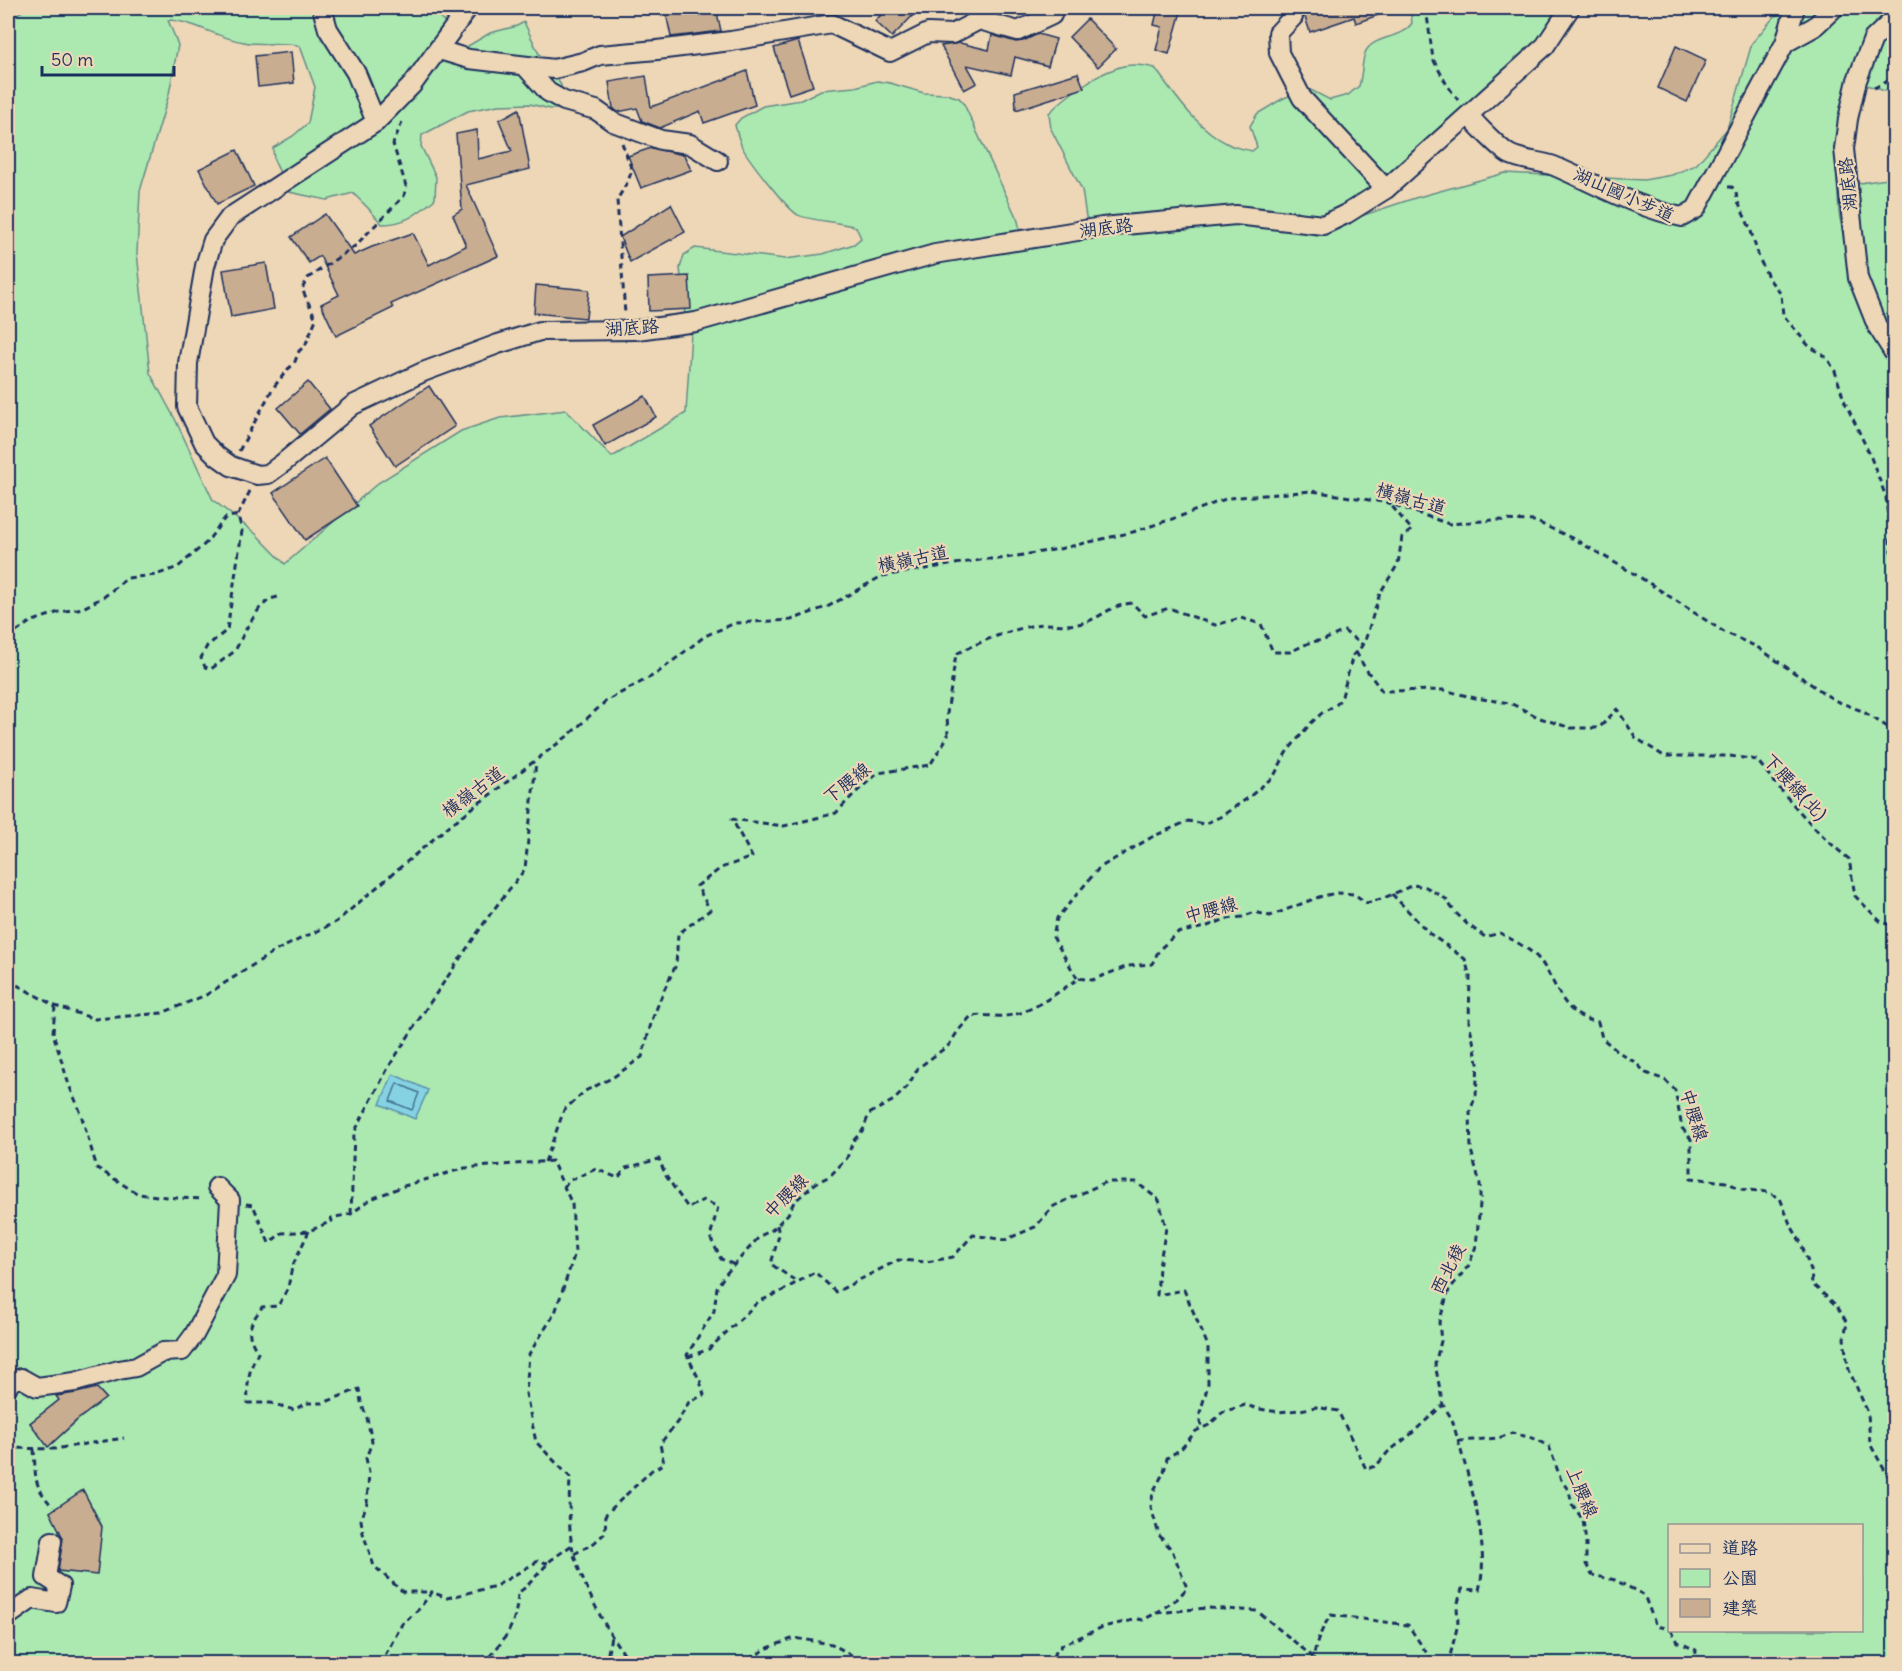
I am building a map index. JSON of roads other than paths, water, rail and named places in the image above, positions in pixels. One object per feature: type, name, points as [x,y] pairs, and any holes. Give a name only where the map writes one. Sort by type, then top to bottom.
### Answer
[{"type":"street","points":[[322,8],[328,30],[356,73],[376,122],[412,85],[468,8]]},
{"type":"street","name":"湖底路","points":[[376,122],[230,217],[213,240],[205,266],[188,363],[187,407],[204,443],[231,466],[257,475],[268,474],[353,405],[423,372],[540,331],[637,330],[696,321],[935,254],[1102,227],[1236,215],[1323,225],[1346,214],[1386,189],[1545,46],[1570,8]]},
{"type":"street","points":[[1469,116],[1509,154],[1552,165],[1642,204],[1682,217],[1696,209],[1785,43],[1795,8]]},
{"type":"street","points":[[1873,39],[1887,8]]},
{"type":"street","points":[[1785,43],[1814,27],[1831,9]]},
{"type":"street","points":[[438,50],[469,59],[554,69],[600,55],[731,41],[832,24],[890,52],[928,33],[952,34],[979,20],[1017,31],[1052,15]]},
{"type":"street","points":[[1293,17],[1278,33],[1279,53],[1302,98],[1386,189]]},
{"type":"street","name":"湖底路","points":[[1894,19],[1873,39],[1857,80],[1844,149],[1858,278],[1877,326],[1894,353]]},
{"type":"street","points":[[525,66],[548,92],[564,101],[596,110],[613,122],[661,140],[690,144],[718,161]]},
{"type":"street","points":[[8,1386],[11,1381],[21,1378],[37,1387],[75,1382],[136,1367],[163,1352],[182,1351],[195,1335],[226,1275],[230,1200],[217,1187]]},
{"type":"street","points":[[8,1616],[32,1599],[56,1603],[60,1586],[46,1576],[52,1541]]},
{"type":"water","points":[[393,1074],[428,1090],[415,1119],[380,1104]]}]
